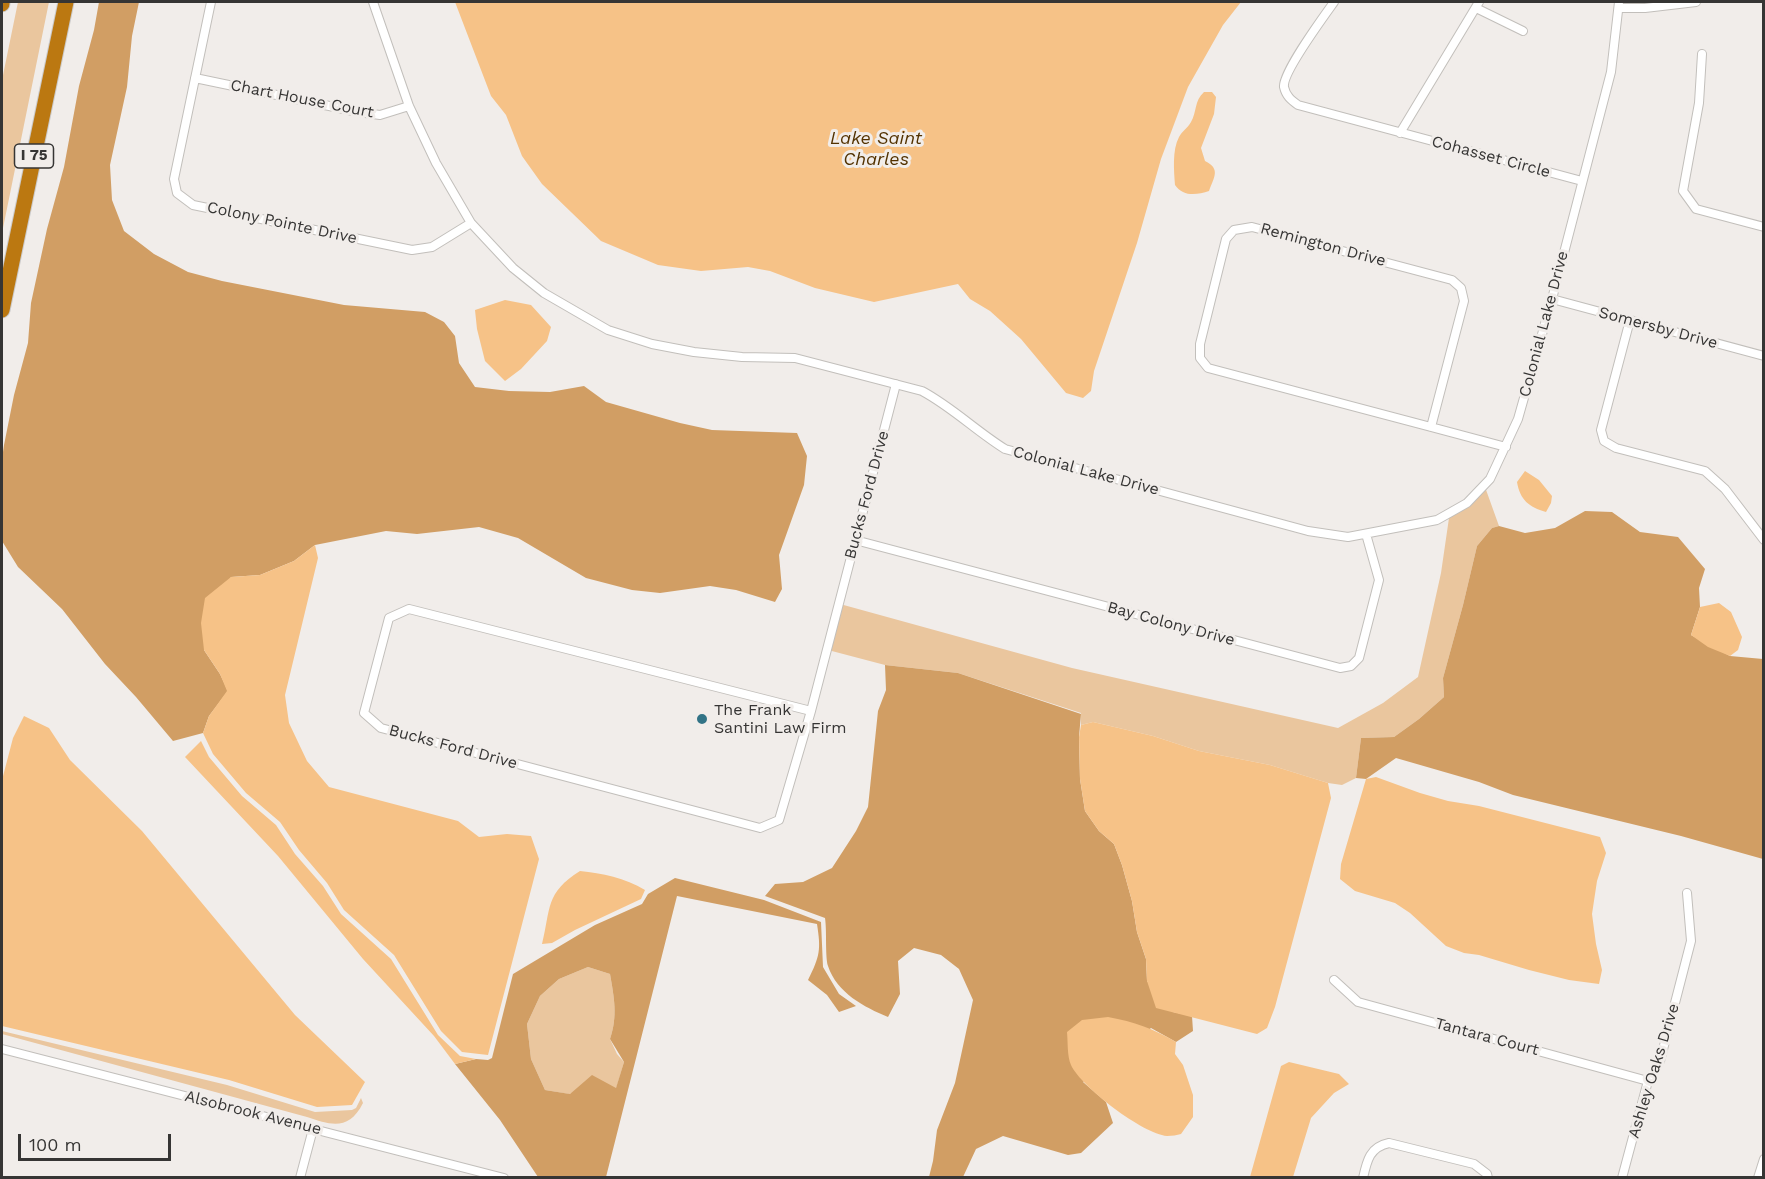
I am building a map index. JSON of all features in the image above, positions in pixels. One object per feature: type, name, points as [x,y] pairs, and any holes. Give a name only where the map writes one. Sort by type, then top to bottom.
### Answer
[{"type":"highway","name":"I 75","points":[[2,310],[66,2]]},
{"type":"street","name":"Colony Pointe Drive","points":[[211,2],[174,179],[177,193],[193,205],[411,250],[432,248],[471,223]]},
{"type":"street","name":"Colonial Lake Drive","points":[[373,2],[409,106],[436,163],[471,223],[513,268],[544,293],[608,330],[652,344],[694,352],[742,357],[795,358],[922,391],[941,401],[984,436],[1005,449],[1308,531],[1348,537],[1437,520],[1467,503],[1490,479],[1518,419],[1552,299],[1611,72],[1619,5]]},
{"type":"street","name":"Cohasset Circle","points":[[1334,2],[1288,72],[1283,85],[1288,98],[1298,105],[1582,181]]},
{"type":"street","points":[[1619,5],[1645,8],[1696,2]]},
{"type":"street","points":[[1400,133],[1478,5],[1523,31]]},
{"type":"street","points":[[1702,54],[1699,103],[1683,191],[1696,209],[1764,227]]},
{"type":"street","name":"Chart House Court","points":[[195,78],[380,115],[409,106]]},
{"type":"street","name":"Remington Drive","points":[[1431,427],[1464,301],[1461,288],[1452,280],[1252,227],[1234,230],[1226,239],[1200,344],[1200,358],[1208,368],[1506,447]]},
{"type":"street","name":"Somersby Drive","points":[[1552,299],[1764,356]]},
{"type":"street","points":[[1630,320],[1601,430],[1604,441],[1616,448],[1705,471],[1725,489],[1764,540]]},
{"type":"street","name":"Bucks Ford Drive","points":[[810,711],[409,609],[389,618],[364,713],[381,728],[760,828],[779,820],[810,711],[896,384]]},
{"type":"street","name":"Bay Colony Drive","points":[[855,540],[1340,668],[1351,666],[1359,658],[1379,580],[1366,534]]},
{"type":"street","name":"Ashley Oaks Drive","points":[[1622,1178],[1648,1081],[1660,1061],[1691,941],[1687,893]]},
{"type":"street","name":"Tantara Court","points":[[1334,980],[1358,1002],[1648,1081]]},
{"type":"street","name":"Alsobrook Avenue","points":[[2,1049],[504,1178]]},
{"type":"street","points":[[300,1178],[313,1129]]},
{"type":"street","points":[[1363,1178],[1369,1154],[1381,1145],[1389,1143],[1474,1164],[1487,1174],[1488,1178]]},
{"type":"street","points":[[1758,1178],[1764,1159]]},
{"type":"shaded area","points":[[18,2],[49,2],[2,233],[2,80]]},
{"type":"shaded area","points":[[99,2],[139,2],[132,36],[127,87],[110,165],[112,200],[124,231],[154,254],[188,272],[344,305],[425,312],[444,322],[455,336],[459,363],[475,387],[550,392],[584,386],[606,402],[680,423],[712,430],[797,433],[807,456],[804,485],[779,555],[782,589],[775,602],[736,590],[710,586],[660,593],[632,590],[586,578],[518,538],[479,527],[417,534],[386,531],[315,545],[294,561],[260,575],[231,577],[204,650],[228,691],[209,716],[203,733],[173,741],[105,664],[62,609],[18,567],[2,541],[4,445],[28,343],[31,303],[47,229],[64,167],[79,86]]},
{"type":"shaded area","points":[[1485,487],[1499,526],[1492,528],[1477,546],[1443,678],[1444,697],[1394,737],[1361,738],[1356,778],[1342,785],[1328,783],[1270,765],[1199,751],[1153,736],[1093,722],[1081,725],[1081,713],[958,673],[885,665],[828,650],[840,604],[1072,668],[1338,728],[1383,703],[1418,677],[1441,573],[1449,518]]},
{"type":"shaded area","points":[[1585,511],[1612,512],[1640,532],[1678,537],[1705,569],[1699,588],[1700,607],[1691,635],[1730,656],[1763,659],[1763,859],[1681,836],[1513,795],[1479,782],[1396,758],[1366,779],[1356,778],[1361,738],[1394,737],[1444,697],[1443,678],[1477,546],[1492,528],[1499,526],[1525,533],[1555,528]]},
{"type":"shaded area","points":[[885,665],[958,673],[1081,714],[1080,779],[1085,811],[1099,831],[1114,844],[1122,865],[1132,901],[1137,932],[1146,959],[1147,981],[1173,1012],[1192,1016],[1193,1031],[1176,1042],[1151,1028],[1083,1082],[1106,1102],[1113,1123],[1081,1153],[1068,1155],[1003,1136],[976,1149],[963,1177],[929,1177],[937,1130],[955,1083],[973,1000],[959,969],[941,955],[914,948],[898,961],[900,994],[888,1017],[852,998],[832,976],[827,962],[825,918],[765,896],[775,884],[803,882],[832,868],[856,831],[868,807],[878,711],[886,690]]},
{"type":"shaded area","points":[[675,878],[764,900],[821,922],[823,967],[839,994],[856,1006],[839,1012],[827,995],[808,980],[818,953],[817,924],[677,896],[606,1177],[538,1177],[500,1120],[455,1064],[492,1058],[513,974],[595,925],[642,904],[648,894]],"holes":[[[588,967],[610,974],[615,1014],[610,1039],[624,1062],[616,1088],[592,1075],[570,1094],[545,1090],[531,1059],[527,1024],[540,996],[559,979]]]},
{"type":"shaded area","points":[[588,967],[610,974],[615,1014],[610,1039],[617,1054],[624,1062],[616,1089],[569,1094],[545,1090],[531,1059],[527,1024],[540,996],[559,979]]},
{"type":"shaded area","points":[[2,1031],[227,1085],[315,1112],[352,1110],[356,1108],[361,1098],[363,1103],[358,1112],[345,1122],[339,1124],[324,1122],[2,1034]]},
{"type":"water","name":"Lake Saint Charles","points":[[455,2],[1241,2],[1223,25],[1188,87],[1161,159],[1137,243],[1094,371],[1091,391],[1083,398],[1066,393],[1021,339],[990,311],[970,299],[958,284],[874,302],[815,288],[770,271],[748,267],[701,271],[658,265],[601,241],[542,184],[522,156],[506,115],[491,96]]},
{"type":"water","points":[[1204,92],[1212,92],[1216,97],[1214,114],[1201,148],[1205,161],[1213,167],[1215,174],[1209,191],[1190,194],[1182,192],[1175,185],[1174,154],[1179,137],[1191,122],[1199,99]]},
{"type":"water","points":[[505,300],[531,305],[551,327],[547,341],[521,369],[505,381],[485,361],[475,310]]},
{"type":"water","points":[[1525,471],[1539,480],[1552,496],[1546,512],[1530,505],[1520,494],[1517,482]]},
{"type":"water","points":[[315,545],[318,558],[285,695],[289,723],[307,761],[329,787],[458,821],[479,837],[507,834],[531,836],[539,859],[488,1055],[462,1052],[441,1031],[394,955],[344,910],[327,883],[299,850],[280,822],[246,793],[213,754],[203,733],[209,716],[227,691],[220,674],[204,650],[201,623],[205,598],[231,577],[260,575],[294,561]]},
{"type":"water","points":[[1719,603],[1731,612],[1742,637],[1738,650],[1730,656],[1708,647],[1691,635],[1700,607]]},
{"type":"water","points":[[24,716],[49,728],[70,760],[142,831],[295,1015],[365,1082],[352,1105],[317,1107],[229,1080],[2,1026],[2,780],[13,738]]},
{"type":"water","points":[[1093,722],[1153,736],[1199,751],[1270,765],[1328,783],[1331,798],[1275,1007],[1267,1028],[1257,1034],[1156,1008],[1147,981],[1146,959],[1137,932],[1132,901],[1122,865],[1114,844],[1099,831],[1085,811],[1080,779],[1079,737],[1081,725]]},
{"type":"water","points":[[201,741],[209,757],[242,796],[276,825],[295,854],[323,886],[341,914],[391,959],[438,1035],[460,1056],[476,1059],[455,1064],[434,1036],[363,959],[278,856],[185,757]]},
{"type":"water","points":[[1376,777],[1448,801],[1479,806],[1600,837],[1606,853],[1597,881],[1592,914],[1602,970],[1599,984],[1569,980],[1464,953],[1446,946],[1410,913],[1395,903],[1355,891],[1340,879],[1341,864],[1366,779]]},
{"type":"water","points":[[580,871],[613,877],[645,890],[641,899],[552,943],[542,944],[551,902],[555,894]]},
{"type":"water","points":[[1108,1017],[1143,1026],[1176,1042],[1175,1054],[1183,1065],[1193,1095],[1193,1117],[1181,1134],[1167,1136],[1143,1127],[1099,1097],[1071,1065],[1067,1032],[1082,1020]]},
{"type":"water","points":[[1289,1062],[1339,1074],[1349,1084],[1334,1093],[1311,1118],[1293,1177],[1250,1177],[1281,1066]]},
{"type":"place","name":"The Frank Santini Law Firm","points":[[702,719]]}]
